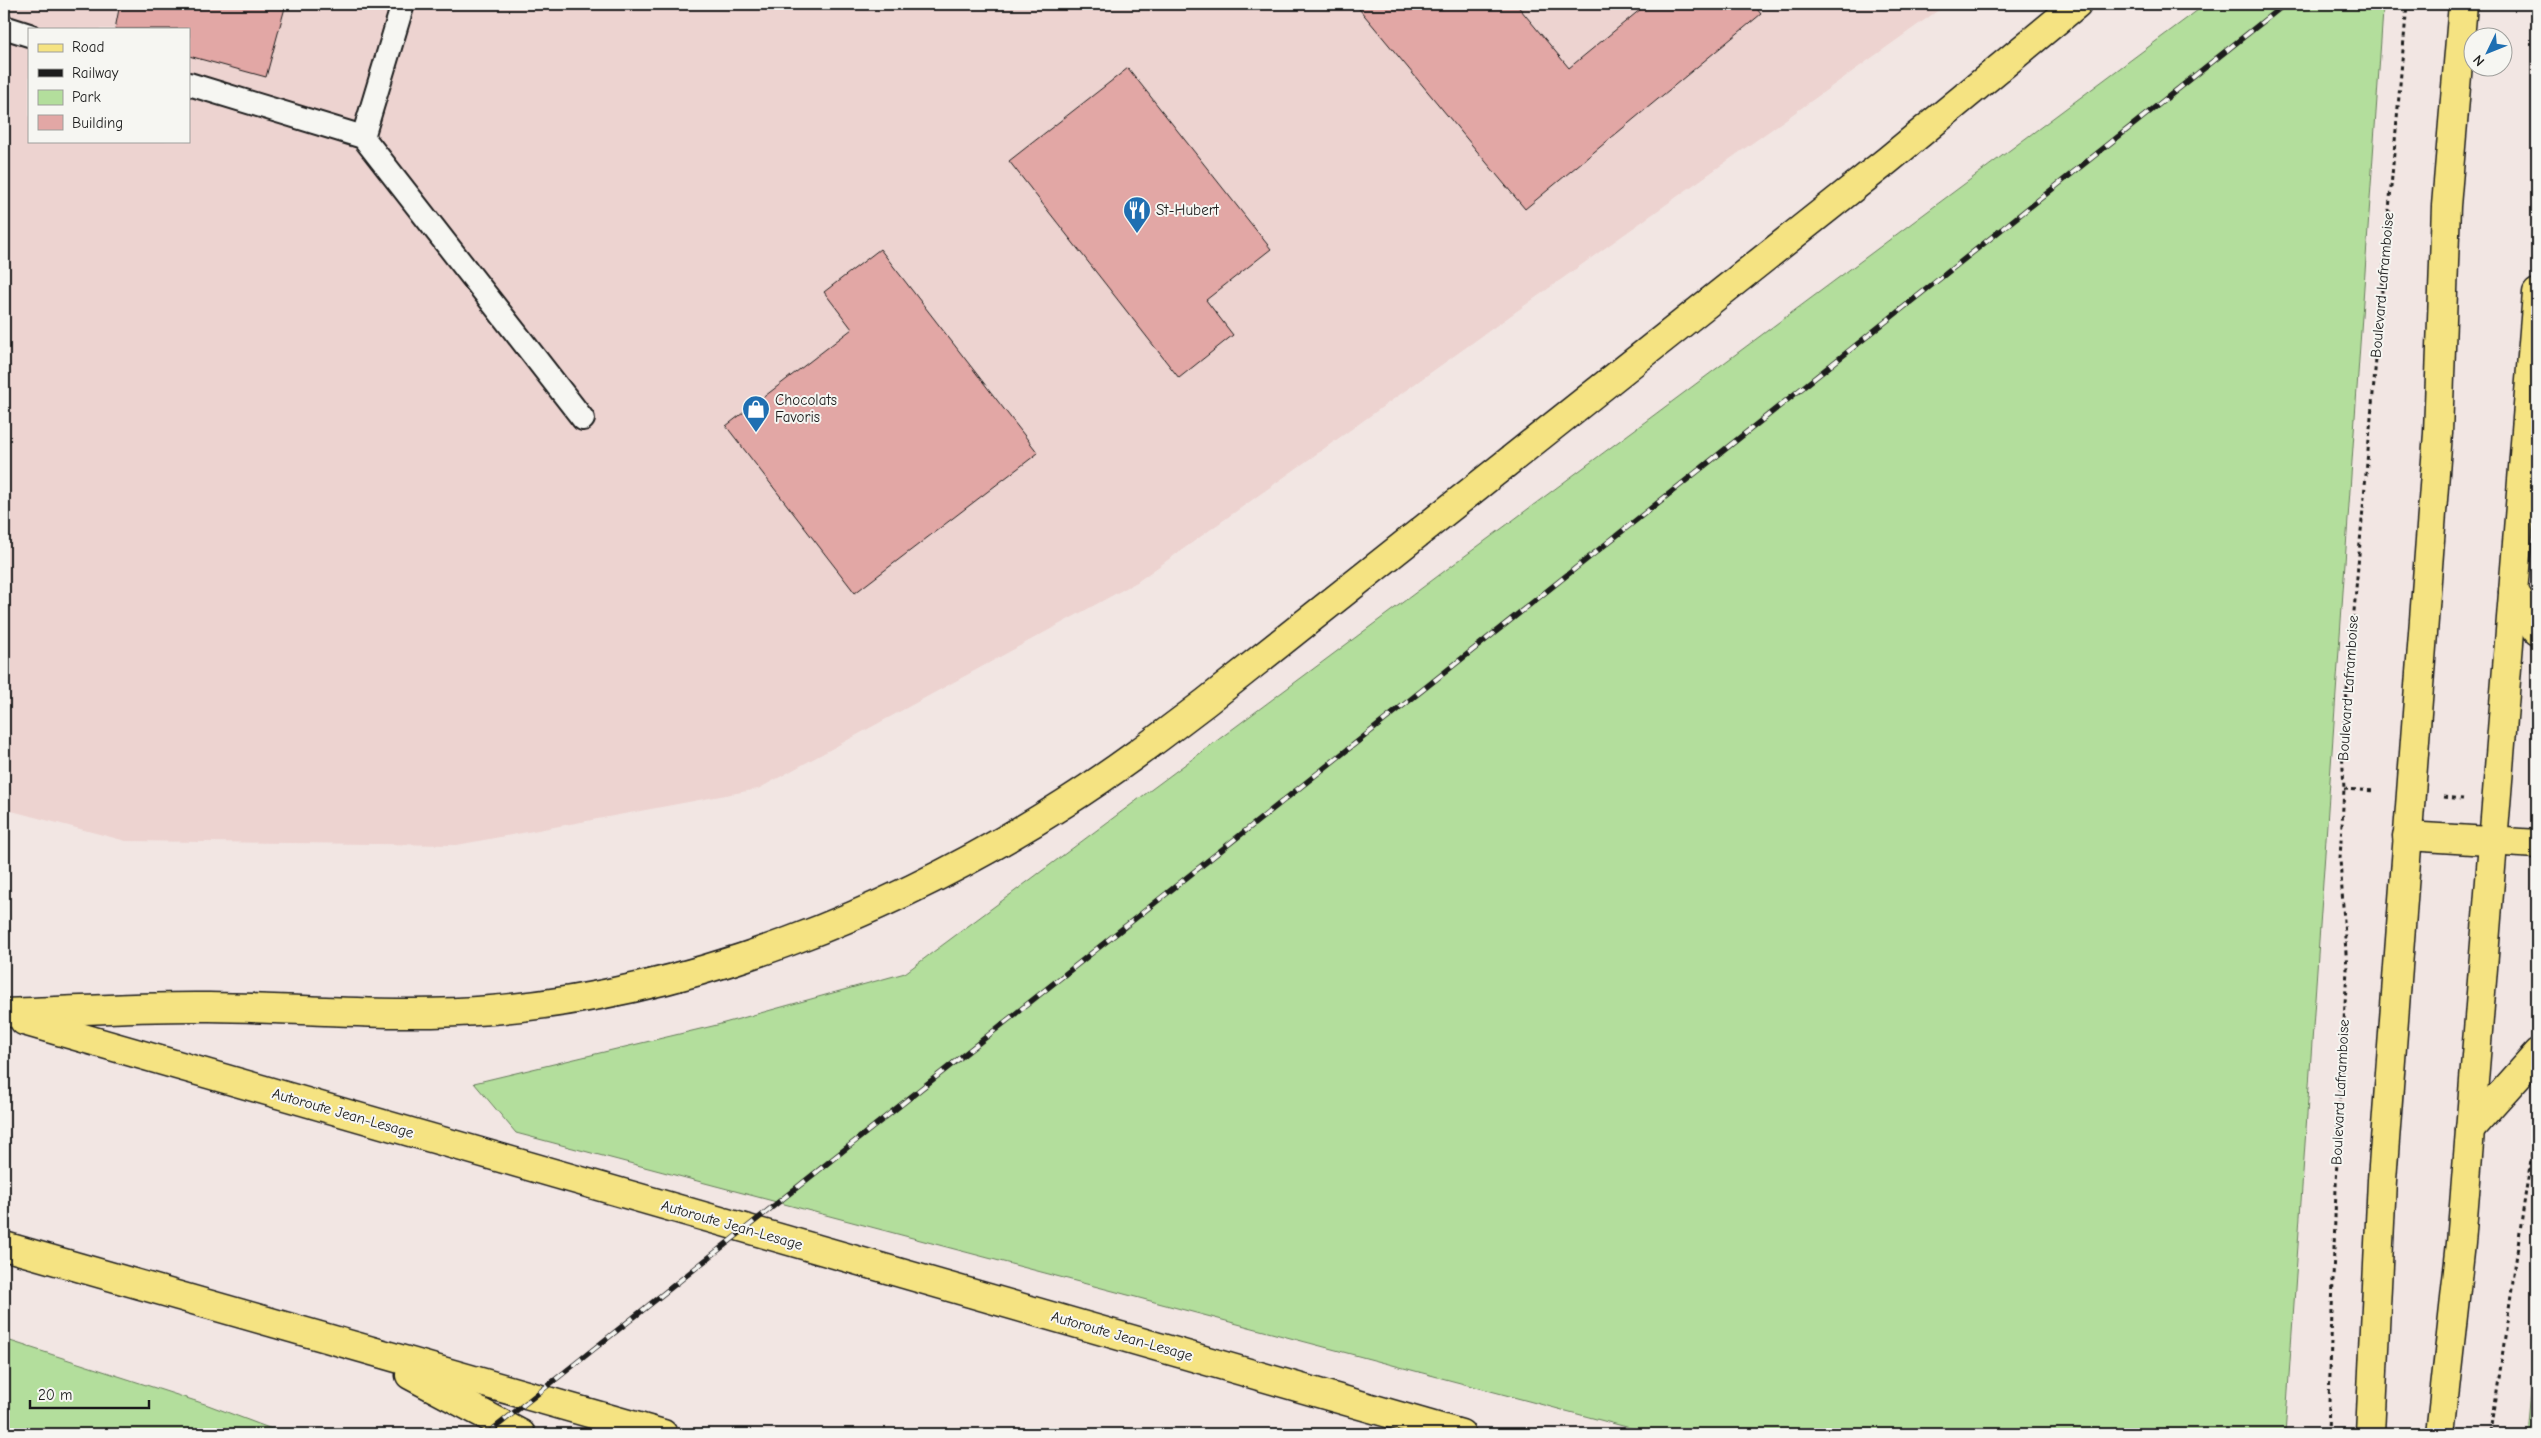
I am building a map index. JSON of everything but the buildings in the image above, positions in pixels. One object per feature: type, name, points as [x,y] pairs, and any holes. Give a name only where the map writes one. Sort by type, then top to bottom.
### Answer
[{"type":"main road","points":[[4,1014],[207,1007],[428,1013],[525,1006],[634,986],[735,959],[848,917],[925,881],[986,850],[1064,804],[1178,723],[1880,167],[2076,4]]},
{"type":"main road","points":[[2370,1434],[2382,1180],[2438,433],[2446,206],[2464,4]]},
{"type":"main road","points":[[2440,1434],[2461,1243],[2537,293]]},
{"type":"main road","points":[[2513,591],[2537,630]]},
{"type":"main road","points":[[2407,836],[2537,844]]},
{"type":"main road","name":"Autoroute Jean-Lesage","points":[[4,1014],[1461,1434]]},
{"type":"main road","points":[[2470,1129],[2537,1054]]},
{"type":"main road","points":[[4,1246],[663,1434]]},
{"type":"main road","points":[[353,1346],[521,1434]]},
{"type":"lane","points":[[363,137],[403,4]]},
{"type":"lane","points":[[4,27],[28,35]]},
{"type":"lane","points":[[190,84],[363,137],[583,419]]},
{"type":"path","name":"Boulevard Laframboise","points":[[2328,1434],[2338,1126],[2347,970],[2340,859],[2344,789],[2342,749],[2407,4]]},
{"type":"path","points":[[2344,789],[2368,790]]},
{"type":"path","points":[[2491,1434],[2526,1190],[2532,1154],[2537,1144]]},
{"type":"shaded area","points":[[4,4],[1947,4],[1137,582],[758,789],[457,845],[126,841],[4,809]]},
{"type":"green space","points":[[2206,4],[2362,4],[2383,11],[2285,1434],[1653,1434],[516,1133],[474,1083],[717,1025],[905,973]]},
{"type":"green space","points":[[2537,1326],[2537,1434],[2527,1434]]},
{"type":"green space","points":[[4,1339],[208,1405],[285,1434],[4,1434]]},
{"type":"railway","points":[[487,1434],[2285,4]]},
{"type":"place","name":"St-Hubert","points":[[1137,234]]},
{"type":"place","name":"Chocolats Favoris","points":[[756,433]]}]
